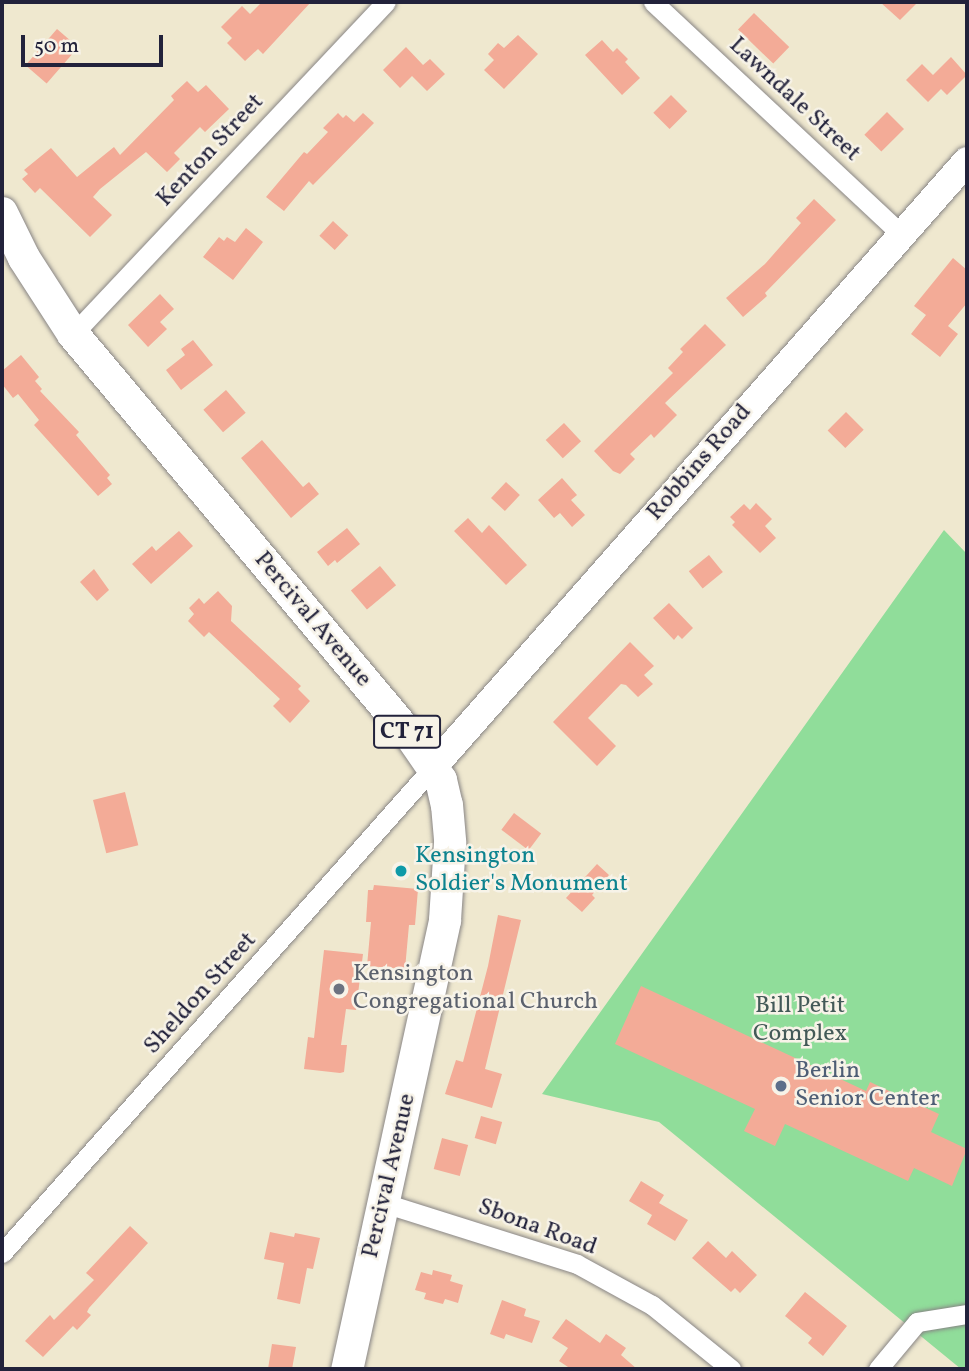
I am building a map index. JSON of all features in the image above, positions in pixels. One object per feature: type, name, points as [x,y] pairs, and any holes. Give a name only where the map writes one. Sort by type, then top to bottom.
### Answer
[{"type":"main road","name":"Percival Avenue","points":[[2,213],[24,258],[73,334],[434,766],[441,780],[449,818],[449,877],[445,921],[347,1369]]},
{"type":"street","name":"Kenton Street","points":[[73,334],[386,2]]},
{"type":"street","name":"Lawndale Street","points":[[653,2],[901,234]]},
{"type":"street","name":"Robbins Road","points":[[434,766],[967,161]]},
{"type":"street","name":"Sheldon Street","points":[[2,1253],[268,957],[345,864],[434,766]]},
{"type":"street","name":"Sbona Road","points":[[384,1203],[577,1264],[652,1305],[730,1369]]},
{"type":"street","points":[[878,1369],[918,1322],[967,1314]]},
{"type":"green space","name":"Bill Petit Complex","points":[[944,530],[967,554],[967,1369],[961,1369],[659,1122],[542,1094]]},
{"type":"building","points":[[262,2],[311,2],[263,54],[258,49],[245,61],[227,43],[232,38],[221,27],[242,6],[250,14]]},
{"type":"building","points":[[880,2],[918,2],[900,20]]},
{"type":"building","points":[[754,13],[789,47],[773,64],[738,30]]},
{"type":"building","points":[[57,29],[78,47],[47,84],[26,65]]},
{"type":"building","points":[[518,35],[538,54],[504,89],[484,70],[494,60],[488,54],[498,43],[504,48]]},
{"type":"building","points":[[602,40],[613,52],[617,48],[628,59],[625,62],[640,78],[622,95],[585,55]]},
{"type":"building","points":[[406,47],[423,65],[430,59],[445,74],[427,91],[412,76],[400,88],[383,70]]},
{"type":"building","points":[[951,57],[967,75],[947,95],[941,89],[928,102],[906,80],[922,64],[933,75]]},
{"type":"building","points":[[187,81],[198,92],[206,85],[229,109],[205,132],[200,127],[174,153],[180,159],[167,172],[146,152],[100,189],[93,197],[112,215],[90,237],[40,188],[35,193],[22,179],[28,174],[24,170],[51,148],[77,177],[114,147],[120,155],[174,100],[171,96]]},
{"type":"building","points":[[671,95],[687,111],[670,129],[653,113]]},
{"type":"building","points":[[887,112],[904,129],[881,152],[864,135]]},
{"type":"building","points":[[338,113],[343,118],[346,115],[354,122],[363,113],[374,123],[313,185],[309,181],[284,211],[266,197],[304,152],[307,154],[328,132],[323,128]]},
{"type":"building","points":[[814,199],[836,220],[765,293],[767,296],[743,317],[726,298],[765,264],[801,223],[796,218]]},
{"type":"building","points":[[333,221],[348,235],[335,250],[319,236]]},
{"type":"building","points":[[246,228],[263,242],[233,280],[203,257],[219,237],[224,241],[227,237],[235,242]]},
{"type":"building","points":[[953,258],[967,270],[967,303],[948,326],[958,334],[940,357],[911,334],[926,315],[914,306]]},
{"type":"building","points":[[160,294],[174,309],[160,322],[167,329],[148,347],[128,325]]},
{"type":"building","points":[[705,324],[726,345],[665,403],[677,415],[654,438],[651,434],[630,454],[635,459],[620,474],[613,471],[594,451],[673,373],[668,368],[683,352],[680,349]]},
{"type":"building","points":[[193,340],[213,365],[181,390],[166,370],[185,355],[181,349]]},
{"type":"building","points":[[21,355],[39,377],[35,381],[42,389],[40,391],[79,432],[76,435],[110,475],[107,478],[112,484],[98,496],[34,425],[39,420],[18,394],[13,398],[2,384],[2,371]]},
{"type":"building","points":[[226,390],[246,413],[223,432],[203,410]]},
{"type":"building","points":[[846,412],[864,430],[845,448],[828,430]]},
{"type":"building","points":[[564,423],[581,441],[563,458],[546,440]]},
{"type":"building","points":[[262,440],[303,487],[309,482],[319,494],[291,518],[241,458]]},
{"type":"building","points":[[562,478],[577,495],[571,500],[585,515],[572,527],[560,513],[554,518],[538,500]]},
{"type":"building","points":[[506,482],[520,495],[505,511],[491,498]]},
{"type":"building","points":[[756,503],[772,519],[765,526],[776,538],[760,553],[732,525],[735,522],[730,517],[744,504],[750,510]]},
{"type":"building","points":[[468,518],[482,533],[489,525],[527,565],[506,585],[454,531]]},
{"type":"building","points":[[347,528],[360,544],[337,563],[335,560],[328,566],[317,552]]},
{"type":"building","points":[[179,531],[193,546],[151,584],[132,564],[152,546],[156,551]]},
{"type":"building","points":[[709,555],[723,572],[703,588],[689,571]]},
{"type":"building","points":[[380,566],[396,585],[367,610],[351,590]]},
{"type":"building","points":[[94,569],[109,590],[97,601],[80,582]]},
{"type":"building","points":[[218,591],[232,606],[231,621],[301,686],[298,689],[310,701],[290,723],[273,706],[280,699],[209,632],[204,637],[188,621],[194,614],[189,608],[199,598],[204,604]]},
{"type":"building","points":[[669,603],[693,628],[682,639],[678,635],[674,640],[653,618]]},
{"type":"building","points":[[630,642],[654,666],[644,675],[653,684],[638,697],[626,685],[621,684],[588,718],[616,746],[597,766],[553,722]]},
{"type":"building","points":[[125,792],[138,845],[106,853],[93,800]]},
{"type":"building","points":[[514,813],[541,833],[529,850],[501,830]]},
{"type":"building","points":[[597,864],[609,875],[592,895],[595,898],[582,912],[566,898]]},
{"type":"building","points":[[374,885],[418,889],[415,925],[409,925],[405,969],[367,966],[371,922],[366,922],[368,890],[373,890]]},
{"type":"building","points":[[498,915],[521,920],[485,1069],[502,1074],[492,1108],[445,1094],[456,1060],[463,1062]]},
{"type":"building","points":[[324,950],[363,954],[356,1010],[346,1009],[341,1045],[347,1045],[344,1072],[340,1073],[304,1069],[308,1037],[314,1038]]},
{"type":"building","name":"Berlin Senior Center","points":[[641,986],[866,1091],[870,1082],[939,1114],[931,1132],[967,1149],[952,1186],[914,1168],[908,1181],[785,1124],[775,1146],[744,1131],[755,1109],[615,1044]]},
{"type":"building","points":[[481,1116],[502,1122],[496,1144],[475,1138]]},
{"type":"building","points":[[442,1138],[468,1145],[460,1176],[434,1169]]},
{"type":"building","points":[[641,1181],[664,1195],[659,1203],[688,1220],[675,1241],[647,1224],[652,1215],[629,1201]]},
{"type":"building","points":[[130,1226],[148,1243],[89,1308],[87,1312],[91,1315],[77,1330],[73,1326],[43,1357],[25,1341],[50,1315],[54,1320],[94,1280],[86,1273]]},
{"type":"building","points":[[270,1232],[294,1237],[295,1233],[320,1238],[313,1269],[307,1268],[300,1304],[277,1299],[284,1263],[264,1259]]},
{"type":"building","points":[[708,1241],[726,1258],[732,1251],[757,1275],[740,1293],[735,1288],[731,1292],[692,1258]]},
{"type":"building","points":[[433,1270],[452,1275],[450,1281],[463,1285],[458,1303],[445,1299],[443,1304],[424,1299],[426,1293],[415,1290],[421,1272],[432,1275]]},
{"type":"building","points":[[805,1292],[847,1326],[823,1356],[808,1343],[812,1338],[785,1316]]},
{"type":"building","points":[[502,1300],[526,1309],[524,1316],[540,1321],[532,1343],[506,1334],[504,1339],[490,1334]]},
{"type":"building","points":[[566,1319],[600,1343],[606,1334],[626,1348],[621,1355],[637,1369],[571,1369],[559,1361],[568,1348],[552,1338]]},
{"type":"building","points":[[272,1344],[296,1347],[292,1369],[268,1369]]},
{"type":"place","name":"Kensington Soldier's Monument","points":[[401,871]]},
{"type":"place","name":"Kensington Congregational Church","points":[[339,989]]},
{"type":"place","name":"Berlin Senior Center","points":[[781,1086]]}]
